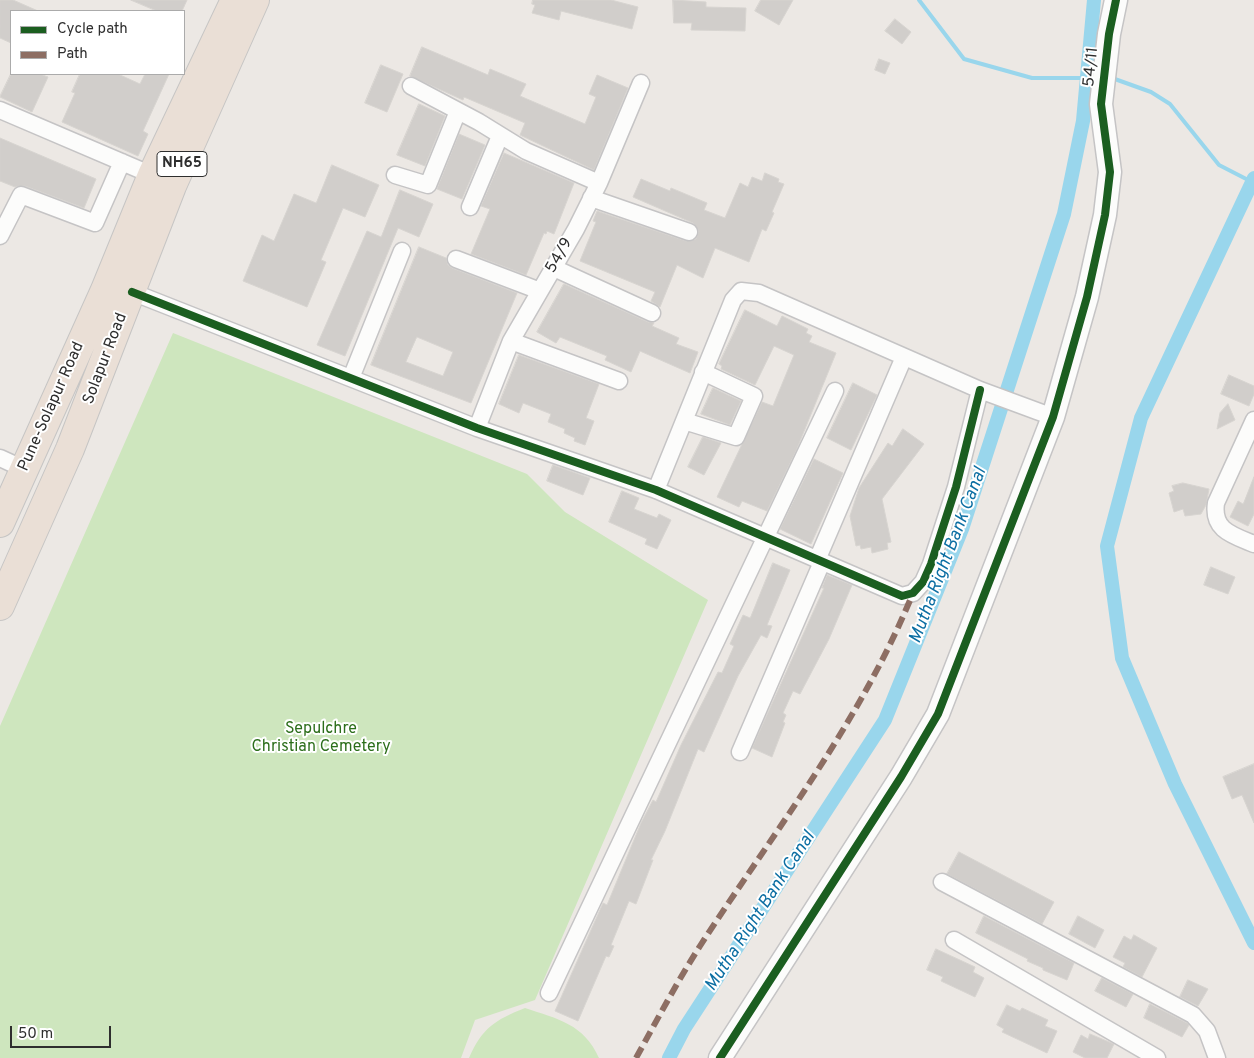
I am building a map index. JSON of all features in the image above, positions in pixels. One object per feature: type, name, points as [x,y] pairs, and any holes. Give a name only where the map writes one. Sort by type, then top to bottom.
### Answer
[{"type":"highway","name":"Solapur Road","points":[[105,290],[152,175],[235,0]]},
{"type":"highway","name":"Solapur Road","points":[[0,606],[70,449],[172,186],[255,0]]},
{"type":"highway","name":"Pune-Solapur Road","points":[[0,523],[12,463],[105,290]]},
{"type":"street","name":"54/11","points":[[720,1058],[896,784],[938,714],[1087,297],[1105,215],[1110,172],[1101,104],[1109,34],[1116,0]]},
{"type":"street","name":"54/9","points":[[477,428],[511,341],[554,268],[591,198],[641,83]]},
{"type":"street","points":[[410,86],[458,111],[526,152],[598,183]]},
{"type":"street","points":[[0,110],[152,175]]},
{"type":"street","points":[[395,175],[428,186],[458,111]]},
{"type":"street","points":[[470,207],[500,136]]},
{"type":"street","points":[[0,236],[21,195],[95,223],[122,162]]},
{"type":"street","points":[[591,198],[688,232]]},
{"type":"street","points":[[351,378],[402,251]]},
{"type":"street","points":[[456,259],[540,291]]},
{"type":"street","points":[[554,268],[652,313]]},
{"type":"street","points":[[656,490],[733,300],[741,290],[759,293],[986,392],[1044,414]]},
{"type":"street","points":[[132,292],[477,428],[656,490],[902,596],[912,594],[918,588],[931,564],[986,392]]},
{"type":"street","points":[[511,341],[619,381]]},
{"type":"street","points":[[740,752],[904,357]]},
{"type":"street","points":[[684,421],[736,437],[754,396],[703,372]]},
{"type":"street","points":[[549,993],[835,391]]},
{"type":"street","points":[[1254,420],[1216,503],[1214,516],[1221,527],[1231,535],[1254,544]]},
{"type":"street","points":[[942,882],[1193,1015],[1207,1031],[1217,1058]]},
{"type":"street","points":[[954,940],[1157,1058]]},
{"type":"green space","name":"Sepulchre Christian Cemetery","points":[[173,333],[527,474],[565,512],[708,600],[535,1000],[475,1020],[461,1058],[0,1058],[0,726]]},
{"type":"green space","points":[[525,1008],[569,1024],[578,1030],[586,1037],[599,1058],[469,1058],[479,1039],[491,1026]]},
{"type":"building","points":[[0,0],[13,0],[36,10],[10,10],[10,43],[0,38]]},
{"type":"building","points":[[131,0],[187,0],[182,10],[155,10]]},
{"type":"building","points":[[533,0],[611,0],[638,7],[632,29],[561,11],[559,20],[532,13],[535,5],[532,4]]},
{"type":"building","points":[[673,0],[706,2],[706,7],[746,8],[745,31],[691,30],[692,23],[674,23]]},
{"type":"building","points":[[761,0],[793,0],[779,25],[755,11]]},
{"type":"building","points":[[895,19],[911,32],[902,44],[885,31]]},
{"type":"building","points":[[422,47],[488,75],[490,69],[526,84],[520,96],[585,124],[596,97],[589,94],[597,75],[628,88],[594,170],[520,135],[525,123],[464,97],[463,100],[410,76]]},
{"type":"building","points":[[879,59],[890,63],[885,74],[875,70]]},
{"type":"building","points":[[381,65],[403,74],[387,112],[365,103]]},
{"type":"building","points":[[11,75],[43,75],[48,77],[32,112],[0,97]]},
{"type":"building","points":[[80,75],[120,75],[140,84],[144,75],[169,75],[143,131],[148,134],[138,156],[62,122],[75,93],[72,92]]},
{"type":"building","points":[[419,104],[445,116],[425,166],[397,155]]},
{"type":"building","points":[[459,134],[485,145],[462,199],[437,189]]},
{"type":"building","points":[[0,138],[96,179],[84,208],[25,186],[15,187],[0,181]]},
{"type":"building","points":[[504,153],[574,183],[554,234],[547,231],[546,234],[544,233],[526,275],[471,254],[490,209],[481,206]]},
{"type":"building","points":[[332,165],[379,185],[365,217],[343,208],[321,260],[326,262],[307,307],[243,281],[262,235],[274,241],[294,194],[316,203]]},
{"type":"building","points":[[765,173],[779,179],[778,182],[784,184],[766,231],[762,229],[749,262],[715,248],[703,278],[677,265],[660,307],[651,301],[655,292],[580,261],[596,222],[593,221],[597,211],[686,241],[696,239],[699,231],[693,223],[633,197],[641,179],[670,191],[671,188],[707,203],[704,210],[725,218],[740,183],[748,187],[752,177],[762,181]]},
{"type":"building","points":[[400,190],[433,204],[419,237],[398,228],[345,356],[317,345],[367,231],[381,237]]},
{"type":"building","points":[[419,247],[446,258],[448,265],[452,268],[517,293],[471,403],[371,365]],"holes":[[[417,337],[453,352],[443,376],[406,362]]]},
{"type":"building","points":[[564,284],[654,323],[652,326],[679,338],[676,344],[698,352],[690,373],[640,351],[631,372],[605,360],[607,356],[560,337],[556,343],[537,332]]},
{"type":"building","points":[[745,310],[777,326],[782,316],[808,329],[806,333],[812,336],[809,342],[836,353],[796,451],[767,511],[742,501],[739,507],[717,497],[762,402],[773,406],[794,355],[774,346],[755,385],[721,369],[722,366],[719,364]]},
{"type":"building","points":[[519,355],[599,384],[586,418],[594,421],[585,445],[574,441],[575,438],[564,433],[565,429],[548,422],[551,414],[523,403],[519,413],[499,404]]},
{"type":"building","points":[[1229,375],[1254,386],[1254,394],[1249,406],[1221,394]]},
{"type":"building","points":[[853,383],[877,395],[851,450],[827,438]]},
{"type":"building","points":[[713,388],[741,401],[730,425],[701,414]]},
{"type":"building","points":[[1228,404],[1235,420],[1217,429],[1220,413]]},
{"type":"building","points":[[903,429],[924,444],[882,499],[891,542],[887,543],[888,549],[872,553],[871,547],[861,549],[860,545],[856,546],[850,516],[859,488],[888,443],[892,446]]},
{"type":"building","points":[[703,437],[721,443],[704,475],[688,467]]},
{"type":"building","points":[[814,459],[843,473],[811,544],[780,529]]},
{"type":"building","points":[[553,465],[590,478],[583,495],[547,481]]},
{"type":"building","points":[[1254,477],[1254,514],[1248,526],[1230,517],[1238,501],[1243,504]]},
{"type":"building","points":[[1183,483],[1209,489],[1206,505],[1201,514],[1185,516],[1183,509],[1174,512],[1169,493],[1174,491],[1172,486]]},
{"type":"building","points":[[622,491],[639,498],[634,509],[657,518],[659,514],[671,520],[657,549],[645,544],[647,539],[609,522]]},
{"type":"building","points":[[773,563],[790,570],[767,625],[772,626],[767,638],[761,635],[738,676],[704,752],[698,749],[665,831],[651,860],[653,860],[636,904],[629,901],[611,945],[614,946],[609,957],[606,956],[578,1021],[555,1011],[603,903],[607,905],[641,823],[653,800],[656,802],[681,745],[718,672],[722,673],[734,646],[730,644],[743,615],[750,618]]},
{"type":"building","points":[[1211,567],[1235,577],[1228,594],[1204,585]]},
{"type":"building","points":[[827,575],[852,585],[829,639],[800,694],[793,691],[783,713],[786,715],[783,722],[785,723],[772,757],[752,748],[824,588],[822,588]]},
{"type":"building","points":[[1254,764],[1254,823],[1242,795],[1232,799],[1223,777]]},
{"type":"building","points":[[959,852],[1054,902],[1042,924],[947,874]]},
{"type":"building","points":[[984,916],[1074,963],[1067,980],[1043,970],[1043,968],[1027,961],[1028,959],[976,933]]},
{"type":"building","points":[[1078,916],[1104,930],[1095,948],[1069,934]]},
{"type":"building","points":[[1134,935],[1157,948],[1142,977],[1123,967],[1125,963],[1113,957],[1124,936],[1131,940]]},
{"type":"building","points":[[936,949],[975,967],[973,972],[984,978],[975,997],[941,981],[943,977],[927,970]]},
{"type":"building","points":[[1102,978],[1133,994],[1126,1007],[1095,991]]},
{"type":"building","points":[[1188,980],[1208,989],[1198,1006],[1180,997]]},
{"type":"building","points":[[1150,1004],[1189,1025],[1182,1037],[1144,1018]]},
{"type":"building","points":[[1007,1005],[1020,1011],[1022,1008],[1048,1020],[1045,1026],[1057,1031],[1047,1053],[1002,1032],[1004,1029],[997,1025]]},
{"type":"building","points":[[1090,1034],[1114,1044],[1107,1058],[1085,1058],[1073,1052],[1081,1035],[1088,1039]]},
{"type":"waterway","points":[[919,0],[964,59],[1032,78],[1097,78]]},
{"type":"waterway","name":"Mutha Right Bank Canal","points":[[669,1058],[684,1029],[885,720],[962,529],[1064,214],[1083,121],[1094,0]]},
{"type":"waterway","points":[[1112,78],[1151,92],[1170,104],[1219,165],[1254,183]]},
{"type":"waterway","points":[[1254,178],[1141,418],[1107,546],[1122,658],[1175,784],[1254,943]]},
{"type":"marked path","points":[[636,1058],[700,946],[815,775],[842,731],[892,641],[913,593]]},
{"type":"cycle path","points":[[720,1058],[901,777],[938,714],[1053,417],[1087,297],[1105,215],[1110,172],[1101,104],[1109,34],[1116,0]]},
{"type":"cycle path","points":[[132,292],[477,428],[656,490],[902,596],[913,593],[923,582],[931,564],[956,487],[980,390]]}]
